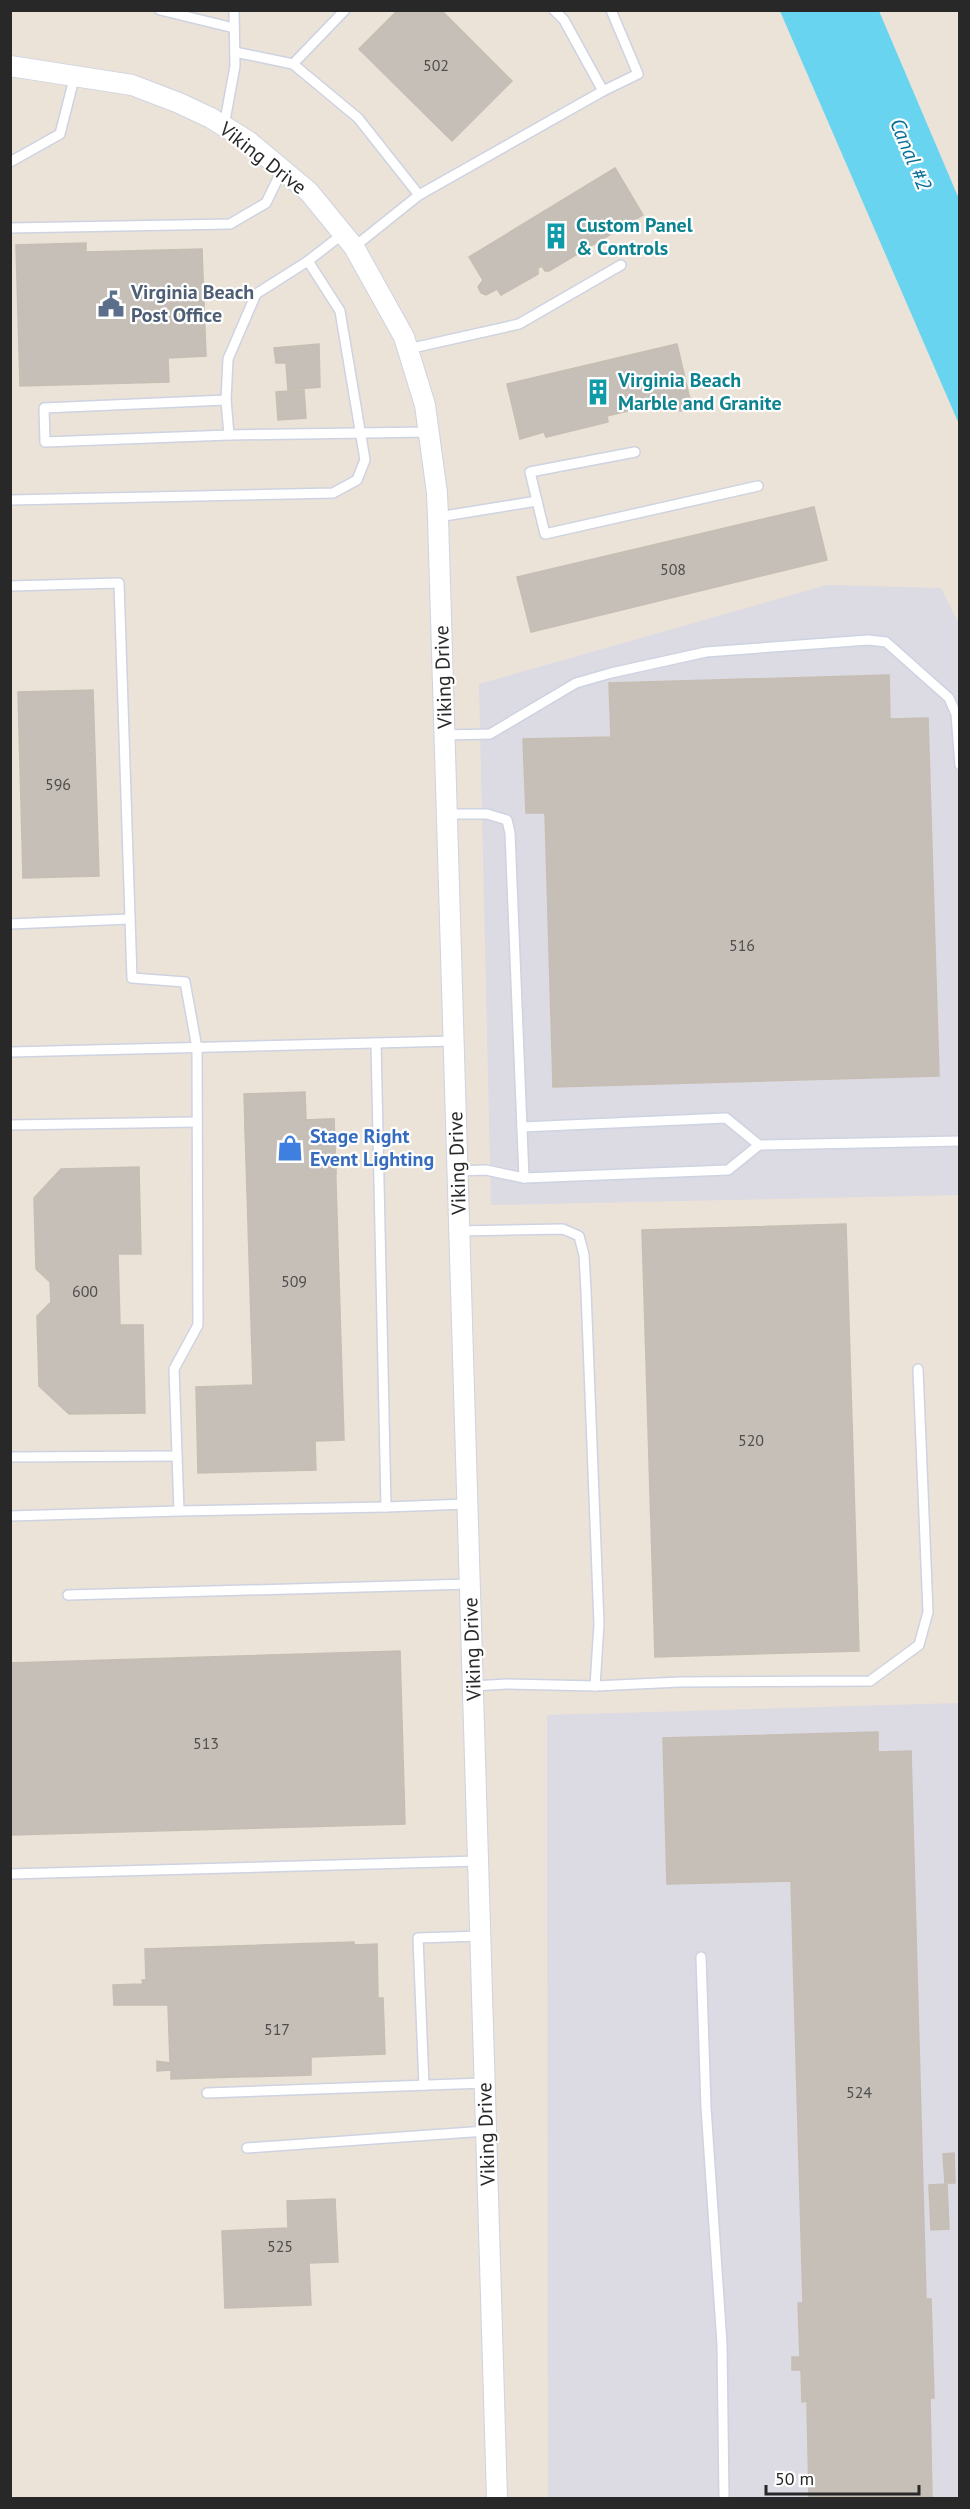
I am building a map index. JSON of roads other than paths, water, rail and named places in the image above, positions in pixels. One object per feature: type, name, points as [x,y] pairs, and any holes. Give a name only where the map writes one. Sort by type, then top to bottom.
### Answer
[{"type":"street","name":"Viking Drive","points":[[10,66],[132,85],[179,103],[224,126],[283,168],[309,192],[349,240],[404,337],[425,405],[438,517],[497,2499]]},
{"type":"lane","points":[[160,10],[234,28]]},
{"type":"lane","points":[[224,126],[235,66],[234,10]]},
{"type":"lane","points":[[293,64],[345,10]]},
{"type":"lane","points":[[554,10],[564,20],[603,92]]},
{"type":"lane","points":[[229,435],[226,400],[228,359],[256,294],[308,261],[349,240],[419,195],[638,74],[610,10]]},
{"type":"lane","points":[[235,52],[293,64],[358,118],[419,195]]},
{"type":"lane","points":[[10,162],[60,134],[75,75]]},
{"type":"lane","points":[[10,228],[230,224],[266,203],[283,168]]},
{"type":"lane","points":[[10,500],[333,493],[357,480],[365,460],[340,311],[308,261]]},
{"type":"lane","points":[[408,349],[519,324],[621,265]]},
{"type":"lane","points":[[226,400],[44,408],[45,442],[229,435],[361,435],[429,432]]},
{"type":"lane","points":[[635,452],[530,472],[545,534],[758,486]]},
{"type":"lane","points":[[438,517],[537,501]]},
{"type":"lane","points":[[10,586],[119,583],[132,978],[185,982],[197,1048],[198,1325],[174,1369],[178,1511]]},
{"type":"lane","points":[[444,735],[490,734],[576,683],[611,673],[706,652],[868,640],[886,642],[949,698],[956,714],[960,765]]},
{"type":"lane","points":[[447,814],[487,814],[507,820],[510,834],[524,1178]]},
{"type":"lane","points":[[10,924],[130,919]]},
{"type":"lane","points":[[10,1052],[454,1041]]},
{"type":"lane","points":[[376,1043],[387,1507]]},
{"type":"lane","points":[[522,1127],[726,1118],[759,1145]]},
{"type":"lane","points":[[10,1125],[197,1122]]},
{"type":"lane","points":[[458,1171],[486,1170],[524,1178],[728,1170],[759,1145],[960,1141]]},
{"type":"lane","points":[[459,1231],[562,1229],[579,1236],[584,1255],[586,1291],[599,1624],[595,1686]]},
{"type":"lane","points":[[473,1686],[870,1681],[919,1646],[928,1612],[918,1369]]},
{"type":"lane","points":[[10,1457],[177,1456]]},
{"type":"lane","points":[[10,1516],[467,1504]]},
{"type":"lane","points":[[68,1595],[470,1584]]},
{"type":"lane","points":[[10,1875],[478,1861]]},
{"type":"lane","points":[[424,2085],[418,1938],[480,1936]]},
{"type":"lane","points":[[701,1957],[706,2107],[722,2344],[724,2499]]},
{"type":"lane","points":[[207,2093],[484,2083]]},
{"type":"lane","points":[[246,2148],[486,2131]]},
{"type":"water","name":"Canal #2","points":[[780,11],[879,11],[959,199],[959,424]]},
{"type":"place","name":"Custom Panel & Controls","points":[[556,236]]},
{"type":"place","name":"Virginia Beach Post Office","points":[[111,304]]},
{"type":"place","name":"Virginia Beach Marble and Granite","points":[[598,392]]},
{"type":"place","name":"Stage Right Event Lighting","points":[[290,1148]]}]
